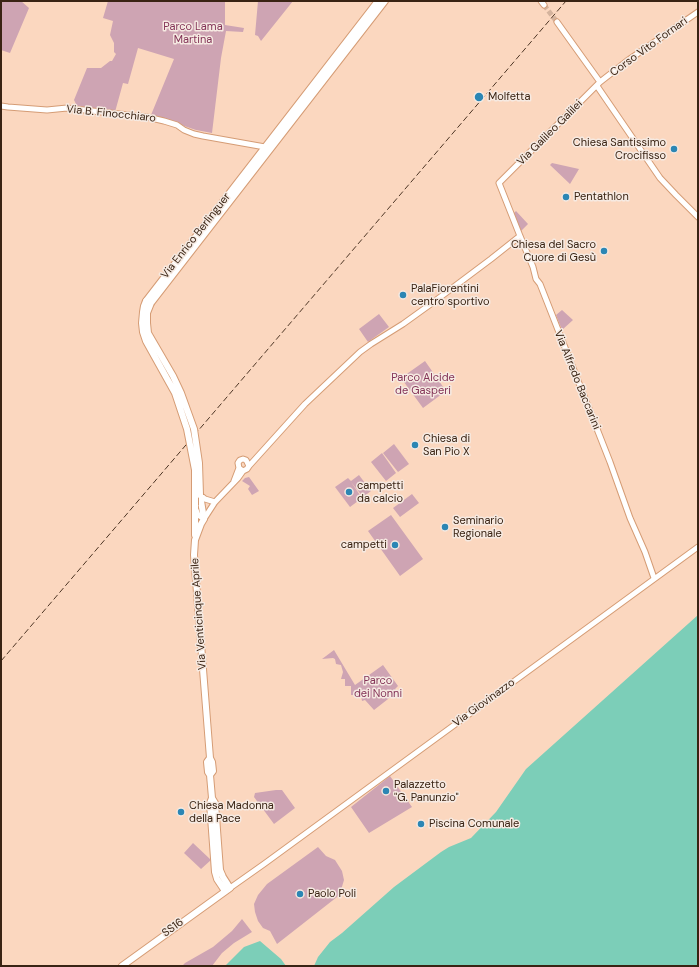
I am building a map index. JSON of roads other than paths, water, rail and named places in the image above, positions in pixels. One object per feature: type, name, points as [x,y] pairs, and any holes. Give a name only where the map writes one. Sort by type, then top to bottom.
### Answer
[{"type":"main road","name":"Via Enrico Berlinguer","points":[[204,519],[200,495],[199,462],[194,429],[173,376],[148,333],[147,313],[149,302],[263,147],[378,1]]},
{"type":"main road","name":"Via Enrico Berlinguer","points":[[195,540],[195,470],[187,429],[175,393],[146,342],[142,323],[144,306],[149,302],[385,1]]},
{"type":"main road","name":"Via Venticinque Aprile","points":[[204,519],[195,540],[194,555],[210,758],[213,771],[210,775],[212,798],[215,803],[220,870],[228,889]]},
{"type":"main road","name":"SS16","points":[[122,966],[228,889]]},
{"type":"street","name":"Corso Vito Fornari","points":[[598,84],[627,61],[698,12]]},
{"type":"street","points":[[557,22],[660,178],[698,217]]},
{"type":"street","name":"Via Galileo Galilei","points":[[499,183],[598,84]]},
{"type":"street","name":"Via B. Finocchiaro","points":[[1,106],[47,110],[67,108],[153,118],[164,120],[194,134],[263,147],[272,146]]},
{"type":"street","name":"Via Alfredo Baccarini","points":[[499,183],[610,462],[654,579]]},
{"type":"street","points":[[256,457],[240,460],[238,463],[241,470],[247,469],[256,457],[305,404],[360,352],[422,310],[520,236]]},
{"type":"street","points":[[246,460],[249,466]]},
{"type":"street","name":"Via Venticinque Aprile","points":[[204,519],[215,502],[234,482],[235,476],[241,470]]},
{"type":"street","points":[[200,495],[205,499],[215,502]]},
{"type":"street","points":[[195,505],[198,515],[204,519]]},
{"type":"street","name":"Via Giovinazzo","points":[[228,889],[698,547]]},
{"type":"water","points":[[698,615],[698,966],[314,966],[318,957],[330,942],[394,887],[441,852],[471,838],[496,812],[526,769]]},
{"type":"water","points":[[260,941],[281,959],[286,966],[225,966],[244,947]]},
{"type":"tunnel","points":[[544,5],[557,22]]},
{"type":"railway","points":[[1,661],[566,1]]},
{"type":"place","name":"Molfetta","points":[[479,97]]},
{"type":"place","name":"Chiesa Santissimo Crocifisso","points":[[674,149]]},
{"type":"place","name":"Pentathlon","points":[[566,197]]},
{"type":"place","name":"Chiesa del Sacro Cuore di Gesù","points":[[604,251]]},
{"type":"place","name":"PalaFiorentini centro sportivo","points":[[403,295]]},
{"type":"place","name":"Chiesa di San Pio X","points":[[415,445]]},
{"type":"place","name":"campetti da calcio","points":[[349,492]]},
{"type":"place","name":"Seminario Regionale","points":[[445,527]]},
{"type":"place","name":"campetti","points":[[395,545]]},
{"type":"place","name":"Palazzetto \"G. Panunzio\"","points":[[386,791]]},
{"type":"place","name":"Chiesa Madonna della Pace","points":[[181,812]]},
{"type":"place","name":"Piscina Comunale","points":[[421,824]]},
{"type":"place","name":"Paolo Poli","points":[[300,894]]},
{"type":"park label","name":"Parco Lama Martina","points":[[193,33]]},
{"type":"park label","name":"Parco Alcide de Gasperi","points":[[423,384]]},
{"type":"park label","name":"Parco dei Nonni","points":[[378,687]]}]
